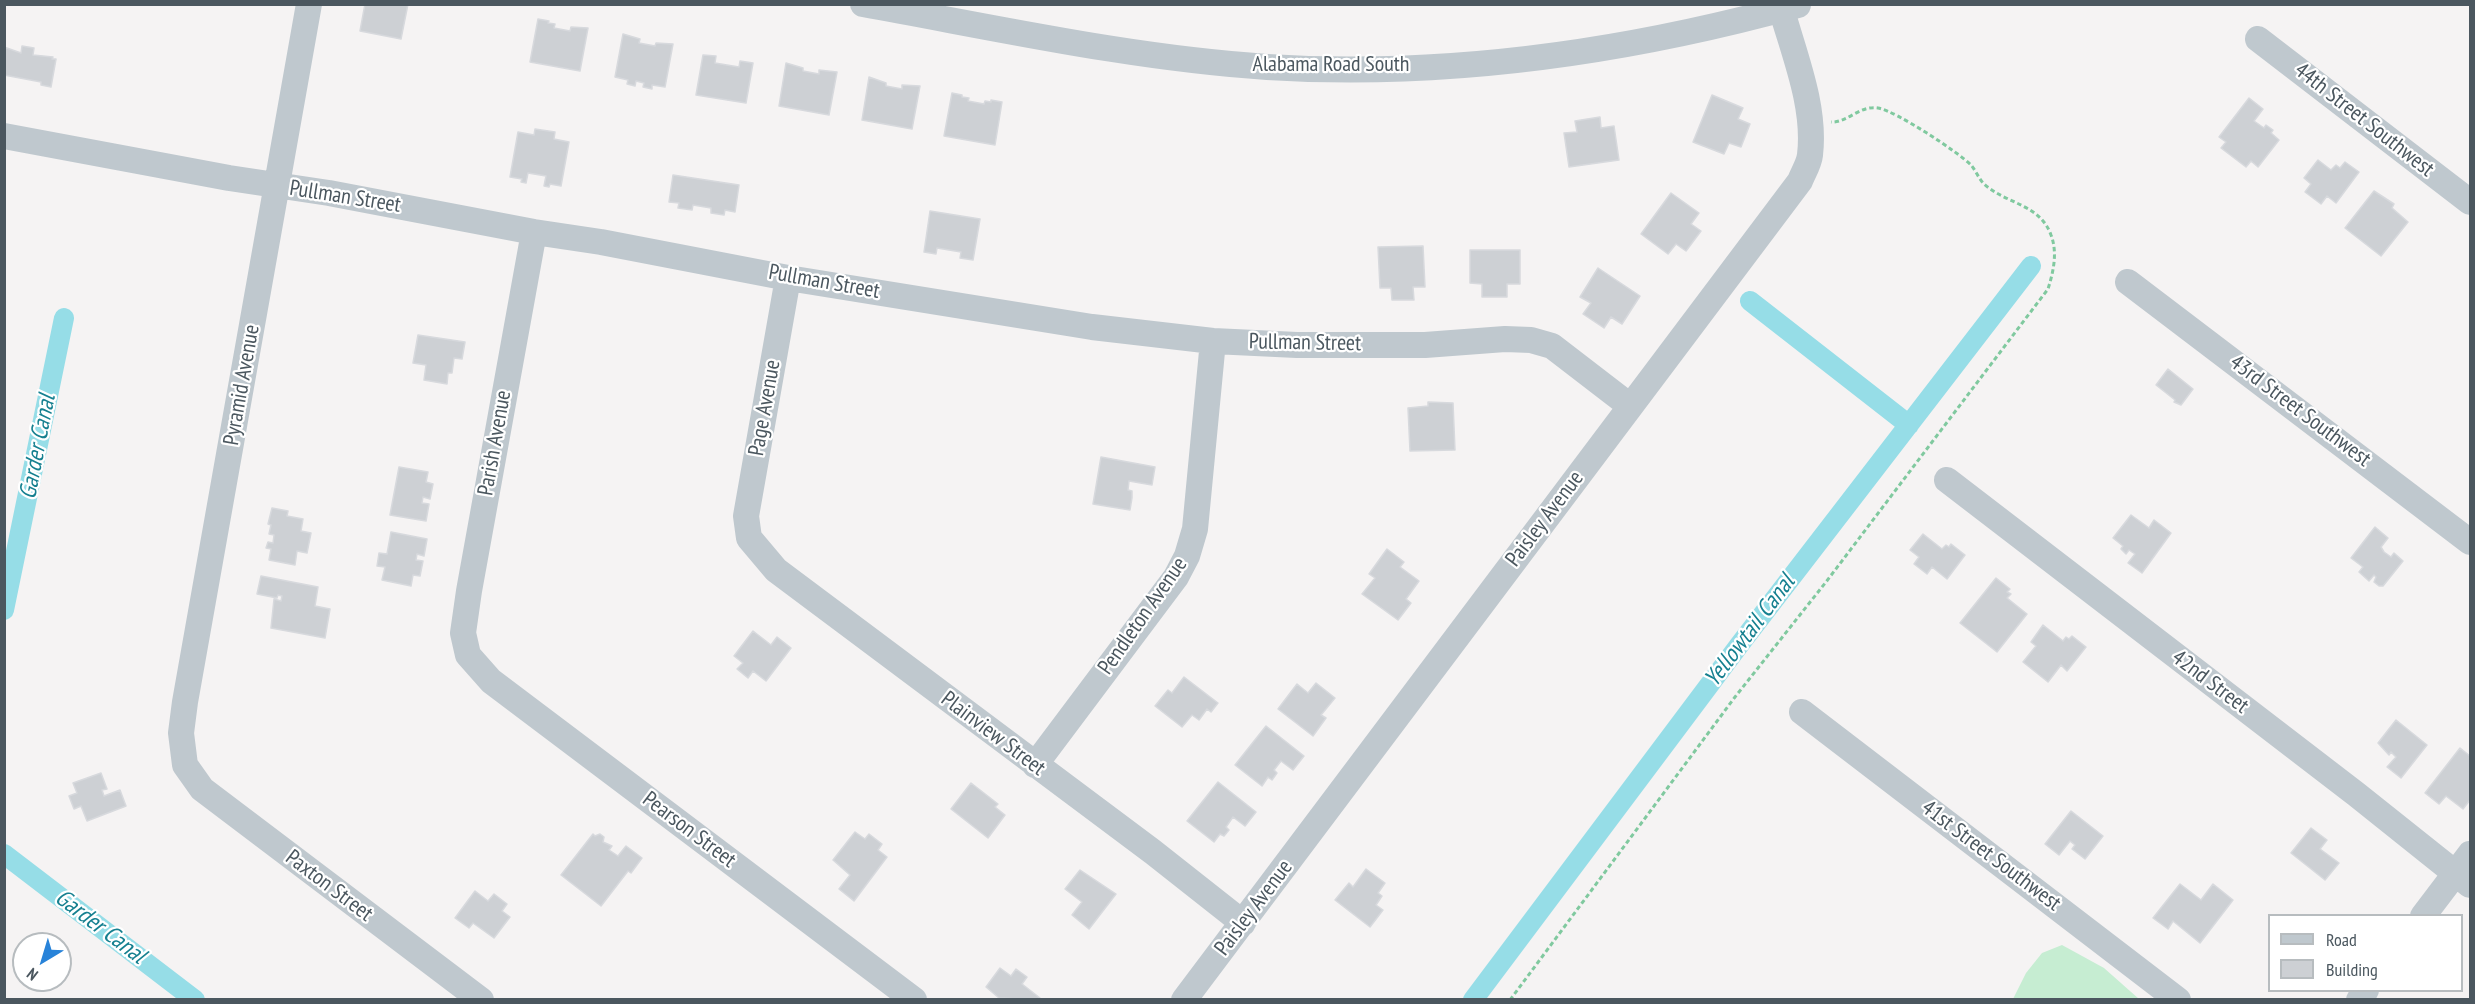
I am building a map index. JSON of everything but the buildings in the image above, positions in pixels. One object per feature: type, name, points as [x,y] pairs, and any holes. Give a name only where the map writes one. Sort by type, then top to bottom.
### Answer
[{"type":"street","name":"Pyramid Avenue","points":[[184,765],[182,733],[185,702],[309,4]]},
{"type":"street","name":"Alabama Road South","points":[[863,4],[1141,54],[1269,67],[1358,68],[1460,65],[1573,53],[1620,46],[1705,28],[1787,6]]},
{"type":"street","name":"Paisley Avenue","points":[[1184,999],[1800,181],[1810,158],[1810,122],[1787,6]]},
{"type":"street","name":"44th Street Southwest","points":[[2258,39],[2470,202]]},
{"type":"street","name":"Pullman Street","points":[[4,136],[340,195],[534,232],[601,242],[788,278],[1092,327],[1213,341],[1297,345],[1425,345],[1505,339],[1531,340],[1552,346],[1630,406]]},
{"type":"street","name":"Parish Avenue","points":[[468,655],[463,633],[469,591],[534,232]]},
{"type":"street","name":"Page Avenue","points":[[749,538],[746,516],[788,278]]},
{"type":"street","name":"43rd Street Southwest","points":[[2128,282],[2470,542]]},
{"type":"street","name":"Pendleton Avenue","points":[[1035,765],[1176,577],[1187,556],[1195,529],[1213,341]]},
{"type":"street","name":"42nd Street","points":[[1947,480],[2346,786],[2466,871]]},
{"type":"street","name":"Plainview Street","points":[[749,538],[776,570],[1243,923]]},
{"type":"street","name":"Pearson Street","points":[[468,655],[490,681],[914,999]]},
{"type":"street","name":"41st Street Southwest","points":[[1802,712],[2178,999]]},
{"type":"street","name":"Paxton Street","points":[[184,765],[202,789],[481,999]]},
{"type":"street","points":[[2424,914],[2466,871]]},
{"type":"path","points":[[1510,999],[1735,697],[1826,582],[2048,289],[2054,267],[2052,236],[2037,213],[1984,184],[1971,165],[1891,111],[1875,108],[1859,111],[1837,122],[1810,122]]},
{"type":"green space","points":[[2062,945],[2104,968],[2139,999],[2013,999],[2026,973],[2042,953]]},
{"type":"waterway","name":"Yellowtail Canal","points":[[1473,1000],[1740,644],[2031,266]]},
{"type":"waterway","points":[[1750,301],[1909,425]]},
{"type":"waterway","name":"Garder Canal","points":[[4,610],[64,318]]},
{"type":"waterway","name":"Garder Canal","points":[[4,854],[195,1000]]}]
